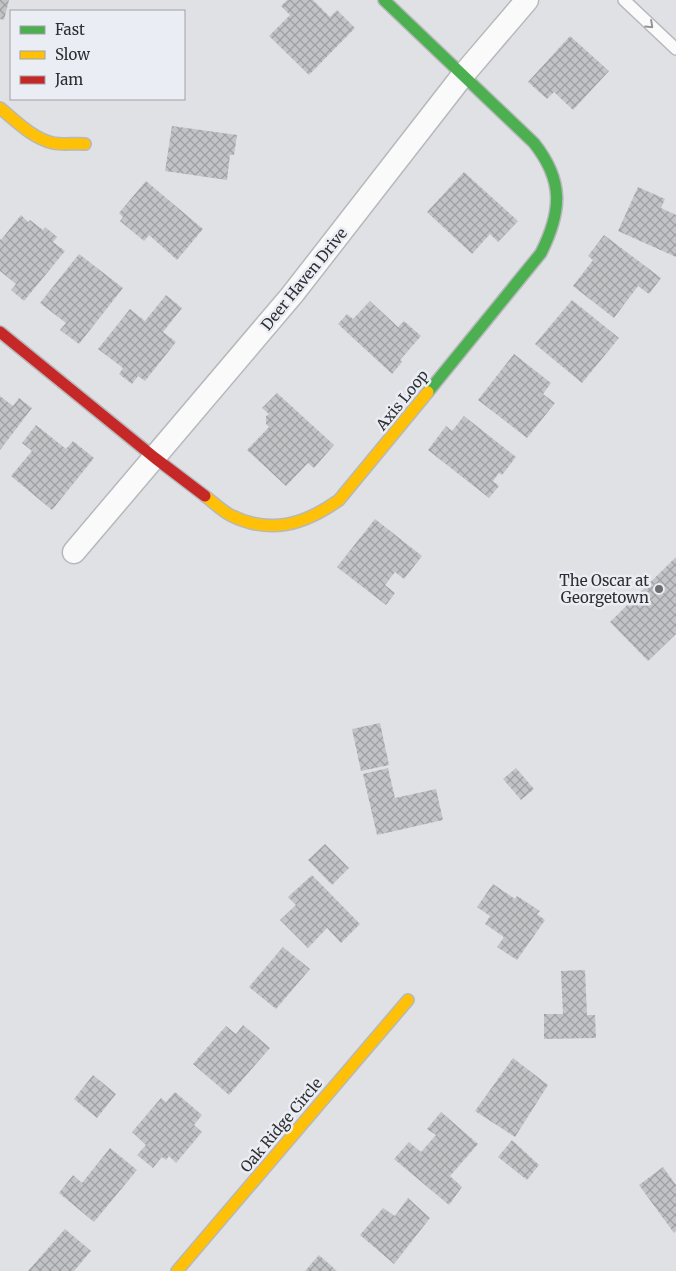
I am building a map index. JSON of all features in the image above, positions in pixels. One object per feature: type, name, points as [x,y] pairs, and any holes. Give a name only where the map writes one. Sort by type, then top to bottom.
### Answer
[{"type":"street","name":"Axis Loop","points":[[0,332],[155,458],[228,514],[240,520],[270,526],[286,526],[326,510],[339,500],[541,253],[553,225],[557,197],[556,186],[550,167],[543,153],[384,0]]},
{"type":"street","name":"Deer Haven Drive","points":[[74,552],[292,295],[463,75],[527,0]]},
{"type":"street","points":[[0,108],[27,129],[54,143],[86,144]]},
{"type":"street","name":"Oak Ridge Circle","points":[[177,1271],[408,1000]]},
{"type":"lane","points":[[624,0],[676,49]]},
{"type":"building","points":[[0,0],[9,0],[4,20],[0,19]]},
{"type":"building","points":[[287,0],[313,0],[330,17],[337,10],[355,28],[309,75],[269,36],[290,15],[281,6]]},
{"type":"building","points":[[570,36],[609,71],[573,110],[554,92],[547,99],[528,82]]},
{"type":"building","points":[[172,126],[237,135],[234,155],[230,155],[227,180],[165,171]]},
{"type":"building","points":[[464,172],[518,221],[498,242],[490,234],[472,254],[427,212]]},
{"type":"building","points":[[146,181],[203,229],[177,260],[149,235],[144,241],[120,221],[123,217],[119,213]]},
{"type":"building","points":[[638,187],[665,199],[661,208],[676,215],[676,257],[618,231]]},
{"type":"building","points":[[21,215],[28,222],[30,220],[43,230],[45,227],[57,237],[53,242],[65,251],[24,301],[11,290],[16,284],[0,271],[0,239]]},
{"type":"building","points":[[604,235],[661,278],[649,294],[638,286],[614,318],[573,286],[593,260],[588,256]]},
{"type":"building","points":[[79,254],[123,288],[79,344],[60,330],[66,323],[40,303]]},
{"type":"building","points":[[166,295],[182,308],[163,332],[176,342],[145,381],[138,376],[132,384],[119,374],[123,368],[98,349],[130,309],[145,321]]},
{"type":"building","points":[[572,300],[619,338],[582,383],[535,344]]},
{"type":"building","points":[[370,301],[398,327],[404,321],[421,336],[400,360],[402,362],[392,374],[338,324],[347,314],[353,319]]},
{"type":"building","points":[[514,354],[551,383],[543,394],[555,403],[527,438],[478,400]]},
{"type":"building","points":[[277,393],[334,445],[314,468],[308,463],[286,486],[247,450],[269,427],[266,424],[266,416],[269,414],[262,408]]},
{"type":"building","points":[[0,396],[13,406],[19,398],[32,408],[0,450]]},
{"type":"building","points":[[464,416],[516,457],[502,475],[499,473],[493,481],[499,486],[489,498],[428,450],[446,426],[452,431]]},
{"type":"building","points":[[36,425],[66,449],[73,441],[94,458],[52,510],[11,476],[32,451],[22,443]]},
{"type":"building","points":[[375,519],[422,556],[404,579],[395,572],[385,585],[395,593],[386,605],[337,567]]},
{"type":"building","name":"The Oscar at Georgetown","points":[[676,557],[676,634],[648,661],[610,622]]},
{"type":"building","points":[[380,723],[389,765],[361,771],[352,729]]},
{"type":"building","points":[[388,768],[395,798],[436,789],[443,820],[377,835],[363,774]]},
{"type":"building","points":[[516,768],[534,789],[521,800],[503,779]]},
{"type":"building","points":[[325,844],[349,868],[332,885],[308,860]]},
{"type":"building","points":[[312,875],[360,924],[341,943],[327,928],[308,948],[280,920],[296,905],[288,897]]},
{"type":"building","points":[[493,884],[515,899],[517,896],[540,911],[537,914],[545,920],[517,960],[497,947],[504,937],[485,924],[490,916],[477,907]]},
{"type":"building","points":[[283,947],[310,969],[276,1009],[249,987]]},
{"type":"building","points":[[585,970],[587,1015],[595,1015],[596,1038],[544,1039],[544,1014],[563,1014],[561,971]]},
{"type":"building","points":[[243,1025],[270,1048],[229,1095],[193,1064],[226,1026],[236,1034]]},
{"type":"building","points":[[513,1058],[548,1085],[515,1137],[475,1111]]},
{"type":"building","points":[[93,1075],[116,1094],[97,1118],[74,1099]]},
{"type":"building","points":[[175,1092],[202,1115],[194,1125],[202,1132],[176,1163],[169,1156],[166,1160],[162,1157],[153,1168],[137,1155],[146,1145],[132,1132],[161,1098],[166,1102]]},
{"type":"building","points":[[441,1112],[478,1144],[450,1176],[462,1187],[449,1205],[394,1159],[409,1142],[421,1152],[436,1135],[427,1129]]},
{"type":"building","points":[[512,1140],[539,1165],[527,1180],[498,1157]]},
{"type":"building","points":[[110,1148],[137,1170],[94,1222],[59,1193],[73,1175],[82,1183]]},
{"type":"building","points":[[663,1167],[676,1185],[676,1231],[674,1233],[639,1185]]},
{"type":"building","points":[[408,1198],[430,1218],[394,1264],[360,1235],[383,1208],[395,1216]]},
{"type":"building","points":[[65,1229],[91,1251],[74,1271],[28,1271]]},
{"type":"building","points":[[319,1255],[337,1271],[305,1271]]},
{"type":"traffic: fast","points":[[384,0],[534,143],[551,170],[557,197],[553,223],[541,253],[428,392]]},
{"type":"traffic: slow","points":[[0,108],[45,141],[57,144],[85,144]]},
{"type":"traffic: slow","points":[[205,496],[230,515],[259,525],[273,526],[286,524],[313,516],[339,500],[428,392]]},
{"type":"traffic: slow","points":[[177,1271],[408,1000]]},
{"type":"traffic: jam","points":[[0,332],[155,458],[205,496]]},
{"type":"place","name":"The Oscar at Georgetown","points":[[659,589]]}]
